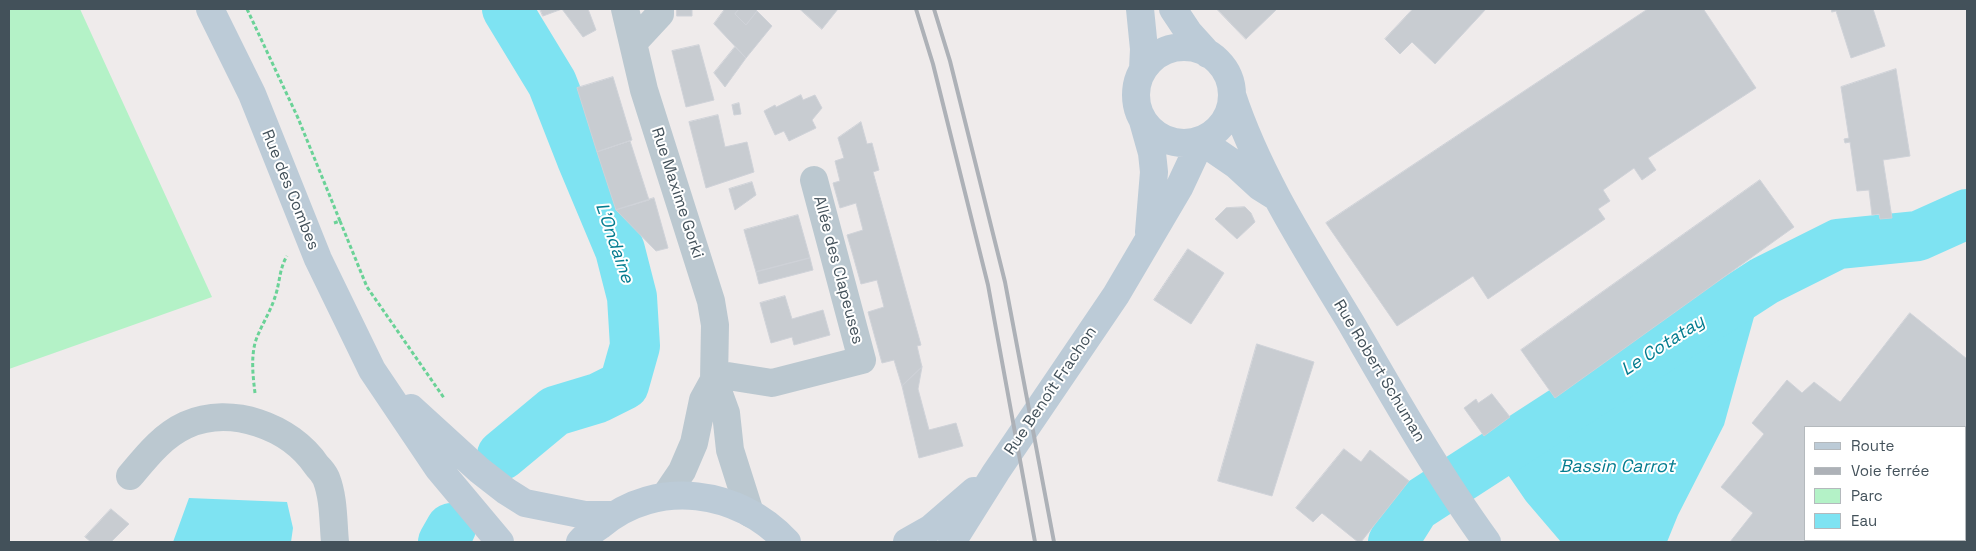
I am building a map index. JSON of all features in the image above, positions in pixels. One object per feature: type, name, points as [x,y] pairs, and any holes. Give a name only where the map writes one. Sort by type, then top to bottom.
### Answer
[{"type":"main road","name":"Rue des Combes","points":[[210,9],[252,94],[318,259],[372,370],[438,468],[500,542]]},
{"type":"main road","points":[[1140,9],[1144,49],[1143,70],[1138,82],[1136,96],[1138,109],[1143,121],[1150,129],[1168,141],[1179,144],[1201,141],[1214,134],[1224,123],[1230,110],[1232,95],[1231,83],[1226,71],[1189,33],[1173,9]]},
{"type":"main road","points":[[1143,70],[1158,55],[1172,49],[1188,47],[1208,54]]},
{"type":"main road","name":"Rue Robert Schuman","points":[[1232,95],[1241,122],[1276,197],[1435,463],[1464,510],[1487,542]]},
{"type":"main road","name":"Rue Benoît Frachon","points":[[1143,121],[1152,153],[1154,172],[1148,238]]},
{"type":"main road","name":"Rue Robert Schuman","points":[[1201,141],[1236,165],[1260,187],[1276,197]]},
{"type":"main road","name":"Rue Benoît Frachon","points":[[952,542],[996,472],[1116,295],[1179,188],[1201,141]]},
{"type":"main road","name":"Rue des Combes","points":[[372,370],[454,450],[506,492],[525,502],[548,508],[585,514],[612,515]]},
{"type":"main road","points":[[907,542],[930,529],[996,472]]},
{"type":"main road","points":[[580,542],[612,515],[637,503],[665,496],[709,497],[730,503],[750,512],[770,525],[787,542]]},
{"type":"street","name":"Rue Maxime Gorki","points":[[625,9],[647,98],[711,301],[715,325],[714,377],[726,413],[730,450],[750,512]]},
{"type":"street","points":[[634,42],[660,14],[660,9]]},
{"type":"street","name":"Allée des Clapeuses","points":[[714,377],[772,383],[862,360],[814,180]]},
{"type":"street","name":"Rue Maxime Gorki","points":[[665,496],[685,464],[694,442],[703,400],[714,377]]},
{"type":"street","points":[[130,476],[152,450],[169,434],[186,425],[204,419],[223,418],[244,419],[265,425],[284,434],[300,445],[326,478],[331,501],[335,542]]},
{"type":"path","points":[[340,221],[367,287],[445,398]]},
{"type":"path","points":[[265,425],[255,394],[252,368],[255,343],[271,310],[282,264],[293,248]]},
{"type":"green space","points":[[9,9],[80,9],[212,297],[9,369]]},
{"type":"water","name":"Bassin Carrot","points":[[1764,281],[1724,425],[1678,515],[1667,542],[1561,542],[1526,501],[1495,456]]},
{"type":"water","points":[[189,498],[287,502],[293,528],[291,542],[173,542]]},
{"type":"building","points":[[540,9],[562,9],[543,16]]},
{"type":"building","points":[[562,9],[588,9],[596,30],[583,37]]},
{"type":"building","points":[[677,9],[692,9],[692,16],[677,16]]},
{"type":"building","points":[[725,9],[739,9],[735,14],[746,25],[757,11],[772,26],[746,58],[714,24]]},
{"type":"building","points":[[739,9],[755,9],[757,11],[746,25],[735,14]]},
{"type":"building","points":[[800,9],[838,9],[822,29]]},
{"type":"building","points":[[1217,9],[1277,9],[1246,39]]},
{"type":"building","points":[[1413,9],[1486,9],[1435,64],[1412,42],[1400,54],[1385,39]]},
{"type":"building","points":[[1648,9],[1707,9],[1704,10],[1756,88],[1648,158],[1656,170],[1642,180],[1634,168],[1603,190],[1610,201],[1598,209],[1605,219],[1488,299],[1473,276],[1397,326],[1326,223]]},
{"type":"building","points":[[1832,9],[1873,9],[1885,46],[1851,58],[1836,11],[1832,12]]},
{"type":"building","points":[[699,45],[714,100],[686,107],[672,51]]},
{"type":"building","points":[[735,47],[746,58],[725,87],[714,73]]},
{"type":"building","points":[[1896,69],[1910,156],[1883,160],[1892,218],[1880,219],[1879,214],[1872,215],[1869,190],[1857,191],[1850,142],[1845,143],[1844,139],[1849,138],[1841,87]]},
{"type":"building","points":[[613,77],[632,140],[597,152],[577,88]]},
{"type":"building","points":[[801,95],[803,100],[815,95],[822,108],[812,120],[816,128],[789,141],[784,131],[775,135],[764,111]]},
{"type":"building","points":[[739,103],[741,114],[734,115],[732,105]]},
{"type":"building","points":[[718,115],[725,147],[747,142],[754,172],[706,188],[689,122]]},
{"type":"building","points":[[861,122],[867,144],[872,143],[879,170],[873,172],[921,345],[917,346],[922,367],[902,386],[894,360],[882,363],[868,312],[884,307],[877,280],[861,284],[847,235],[863,230],[856,203],[840,208],[833,183],[840,181],[835,161],[844,158],[838,138]]},
{"type":"building","points":[[630,141],[649,200],[616,210],[597,152]]},
{"type":"building","points":[[1760,180],[1794,227],[1555,398],[1521,350]]},
{"type":"building","points":[[752,182],[756,195],[735,210],[729,189]]},
{"type":"building","points":[[654,198],[668,248],[656,251],[616,210]]},
{"type":"building","points":[[1245,207],[1251,213],[1255,222],[1237,239],[1215,219],[1226,208]]},
{"type":"building","points":[[798,215],[810,258],[756,272],[744,230]]},
{"type":"building","points":[[1188,249],[1224,273],[1191,324],[1154,300]]},
{"type":"building","points":[[810,258],[813,270],[759,284],[756,272]]},
{"type":"building","points":[[785,296],[792,319],[823,310],[830,335],[794,345],[792,337],[771,343],[760,303]]},
{"type":"building","points":[[1910,313],[1967,359],[1967,542],[1730,542],[1753,513],[1721,487],[1764,434],[1752,423],[1787,380],[1802,393],[1814,382],[1840,402]]},
{"type":"building","points":[[1257,344],[1314,362],[1272,496],[1218,481]]},
{"type":"building","points":[[922,367],[918,389],[929,430],[956,423],[963,446],[919,458],[902,386]]},
{"type":"building","points":[[1492,394],[1510,417],[1484,436],[1464,408],[1476,399],[1478,403]]},
{"type":"building","points":[[1344,449],[1361,462],[1370,450],[1409,481],[1361,542],[1358,542],[1322,513],[1313,522],[1296,508]]},
{"type":"building","points":[[111,509],[129,524],[111,542],[91,542],[85,537]]},
{"type":"waterway","name":"L'Ondaine","points":[[502,455],[555,411],[598,398],[624,385],[635,346],[632,297],[620,250],[552,83],[507,9]]},
{"type":"waterway","name":"Le Cotatay","points":[[1393,542],[1415,507],[1764,281],[1838,244],[1918,236],[1967,214]]},
{"type":"waterway","name":"L'Ondaine","points":[[443,542],[451,528]]},
{"type":"railway","points":[[916,9],[933,64],[988,285],[1035,542]]},
{"type":"railway","points":[[934,9],[950,61],[1005,282],[1054,542]]}]
